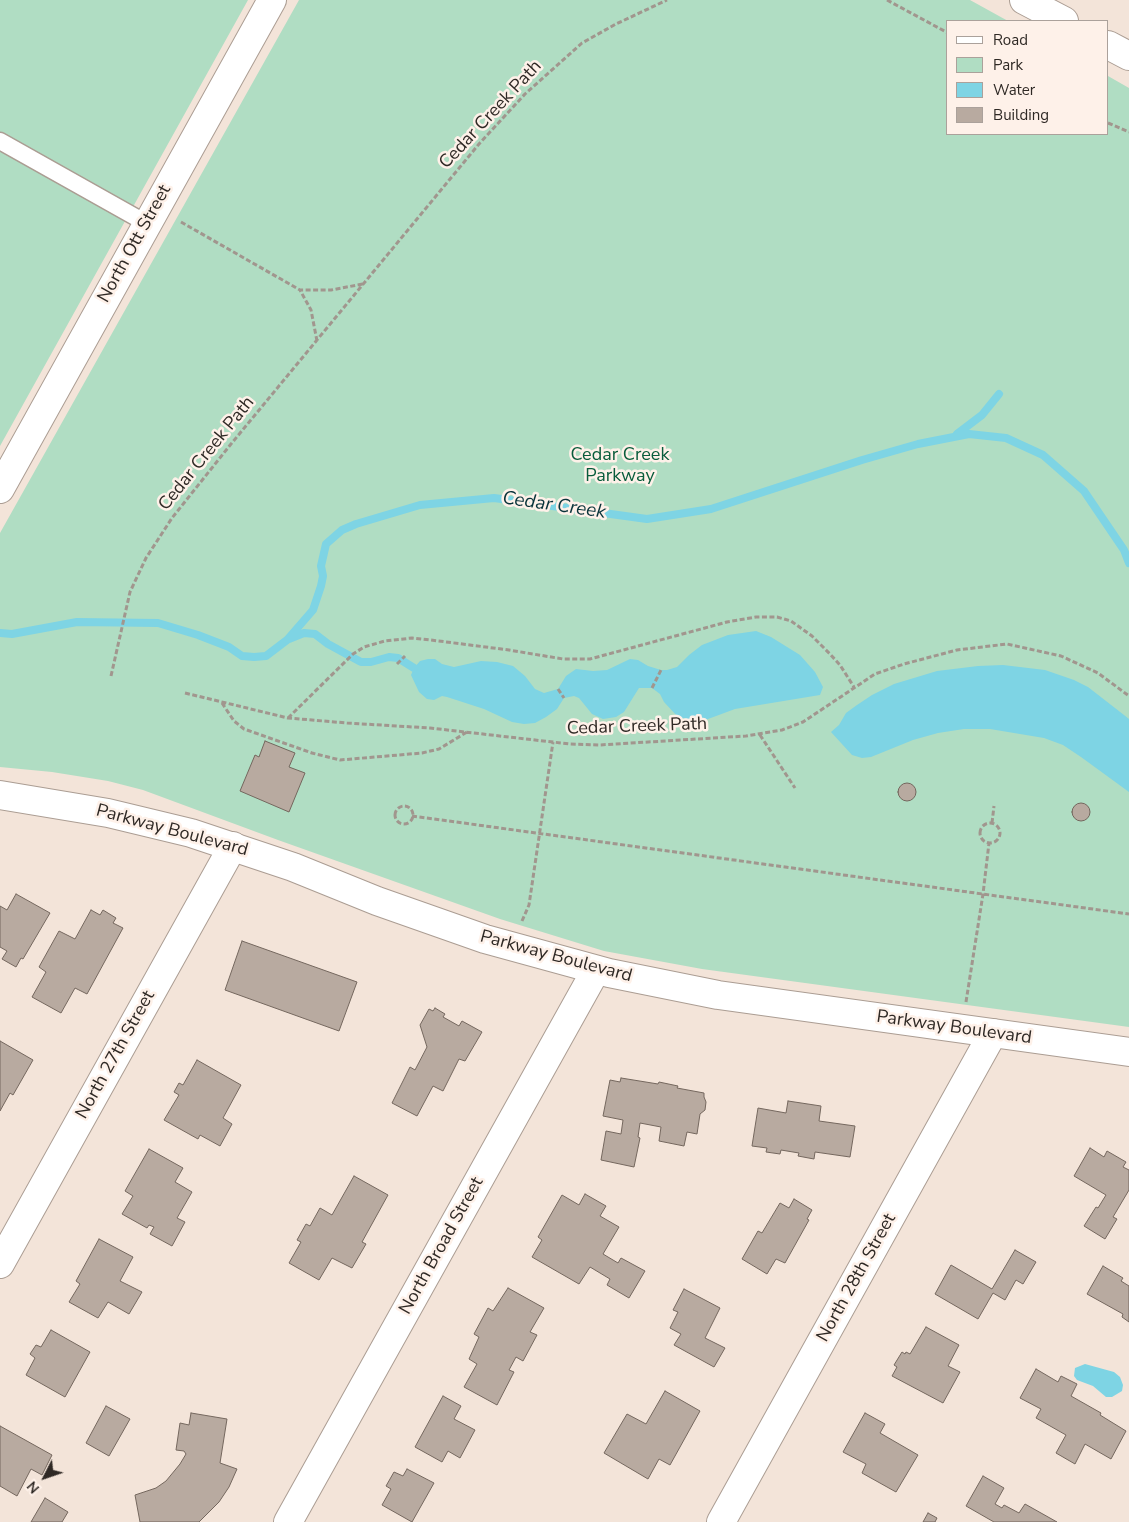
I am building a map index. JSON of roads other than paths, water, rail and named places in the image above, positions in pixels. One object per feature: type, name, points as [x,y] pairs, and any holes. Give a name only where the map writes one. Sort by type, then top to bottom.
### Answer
[{"type":"street","name":"North Ott Street","points":[[0,488],[272,0]]},
{"type":"street","points":[[1024,0],[1062,20]]},
{"type":"street","points":[[1109,46],[1129,56]]},
{"type":"street","name":"Parkway Boulevard","points":[[0,795],[108,813],[233,846],[485,939],[596,970],[718,995],[1129,1052]]},
{"type":"street","name":"North 27th Street","points":[[0,1264],[233,846]]},
{"type":"street","name":"North Broad Street","points":[[288,1522],[596,970]]},
{"type":"street","name":"North 28th Street","points":[[721,1522],[993,1033]]},
{"type":"lane","points":[[0,141],[146,223]]},
{"type":"water","points":[[756,631],[771,637],[800,655],[815,672],[823,687],[820,695],[735,709],[700,722],[678,717],[664,702],[660,694],[652,688],[639,688],[624,712],[616,717],[603,719],[592,714],[579,698],[574,696],[564,698],[557,709],[546,717],[535,723],[524,724],[512,722],[484,709],[447,697],[442,696],[434,700],[427,699],[419,692],[411,675],[420,661],[428,659],[435,659],[442,664],[454,667],[481,661],[497,662],[513,666],[525,676],[535,689],[544,693],[558,689],[566,676],[576,669],[607,670],[630,659],[638,660],[648,666],[661,670],[667,670],[677,667],[702,645],[728,635]]},
{"type":"water","points":[[1003,665],[1045,670],[1074,680],[1088,687],[1129,719],[1129,792],[1063,745],[1044,738],[990,729],[964,729],[938,733],[913,740],[871,757],[862,758],[852,755],[831,732],[839,725],[846,713],[872,695],[894,684],[937,671]]},
{"type":"water","points":[[1085,1364],[1114,1372],[1120,1377],[1123,1385],[1122,1391],[1112,1397],[1106,1397],[1093,1386],[1077,1380],[1074,1376],[1075,1368]]},
{"type":"waterway","points":[[957,434],[982,415],[999,394]]},
{"type":"waterway","name":"Cedar Creek","points":[[0,633],[12,634],[77,622],[158,623],[229,647],[242,656],[266,656],[287,640],[313,610],[323,576],[321,566],[326,544],[342,530],[356,524],[420,505],[494,498],[647,519],[711,509],[862,460],[918,444],[969,434],[1006,438],[1043,455],[1084,491],[1124,550],[1129,563]]},
{"type":"waterway","points":[[289,639],[304,633],[315,634],[328,644],[361,662],[371,662],[389,657],[398,658],[414,668]]},
{"type":"park label","name":"Cedar Creek Parkway","points":[[620,466]]}]
